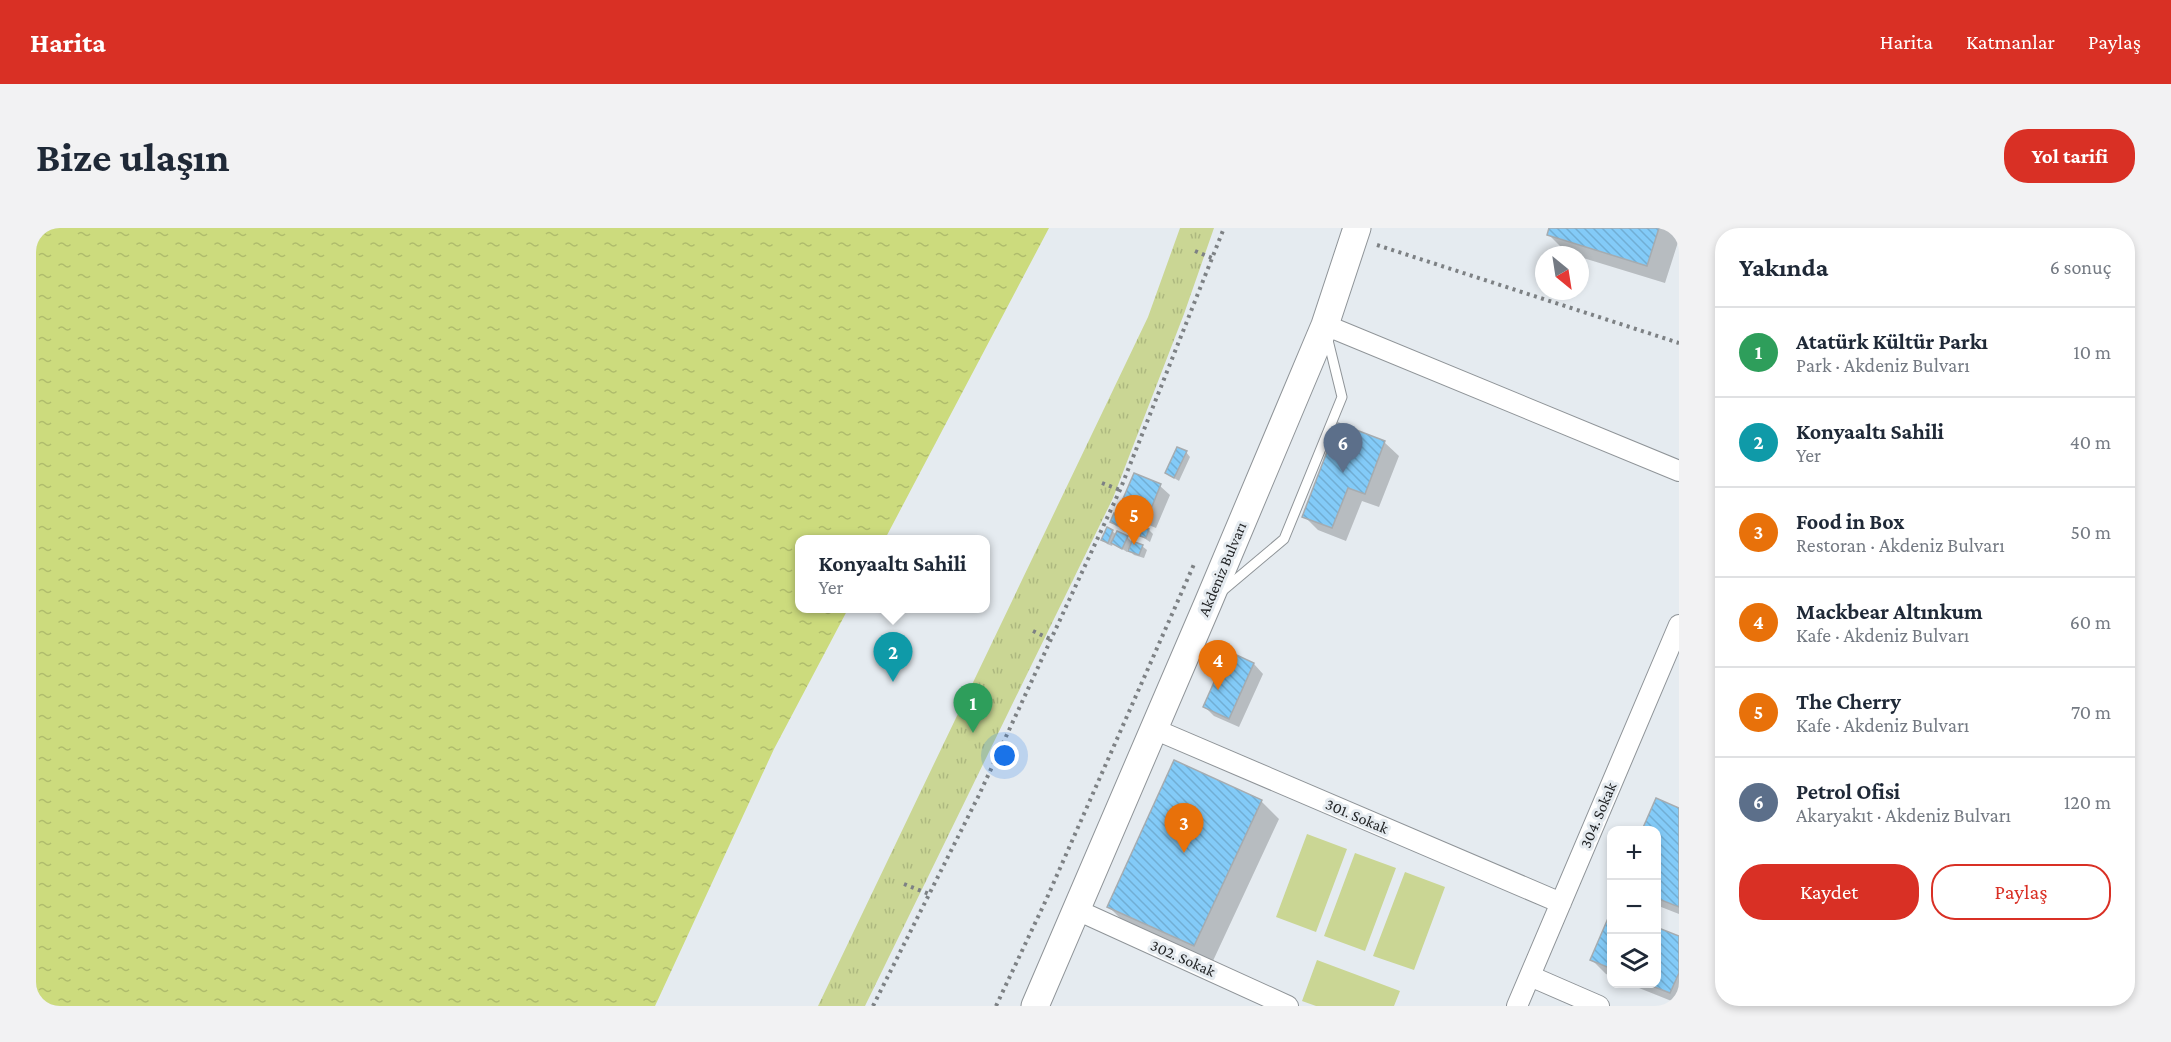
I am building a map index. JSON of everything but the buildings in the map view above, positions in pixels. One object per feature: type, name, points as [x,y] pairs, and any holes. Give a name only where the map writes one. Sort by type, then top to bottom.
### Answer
[{"type":"main road","name":"Akdeniz Bulvarı","points":[[1035,1006],[1325,325],[1356,233]]},
{"type":"street","points":[[1325,325],[1679,471]]},
{"type":"street","name":"304. Sokak","points":[[1517,1006],[1679,625]]},
{"type":"street","name":"301. Sokak","points":[[1154,729],[1561,903]]},
{"type":"street","name":"302. Sokak","points":[[1077,910],[1288,1006]]},
{"type":"street","points":[[1530,976],[1599,1006]]},
{"type":"lane","points":[[1208,603],[1284,539],[1342,397],[1325,325]]},
{"type":"path","points":[[873,1006],[979,795],[1120,490],[1224,228]]},
{"type":"path","points":[[1356,233],[1679,343]]},
{"type":"path","points":[[1195,251],[1212,258]]},
{"type":"path","points":[[1102,483],[1120,490]]},
{"type":"path","points":[[996,1006],[1046,900],[1198,553]]},
{"type":"path","points":[[1033,631],[1050,639]]},
{"type":"path","points":[[904,884],[929,894]]},
{"type":"green space","points":[[1180,228],[1214,228],[1184,314],[1113,498],[865,1006],[818,1006],[1148,317]]},
{"type":"green space","points":[[1307,834],[1347,849],[1316,932],[1276,917]]},
{"type":"green space","points":[[1355,853],[1396,868],[1365,951],[1324,936]]},
{"type":"green space","points":[[1405,872],[1445,887],[1414,970],[1373,956]]},
{"type":"green space","points":[[1317,960],[1400,991],[1394,1006],[1316,1006],[1302,1001]]},
{"type":"water","points":[[36,228],[1049,228],[887,535],[795,535],[795,613],[846,613],[774,749],[655,1006],[36,1006]]},
{"type":"place","name":"Petrol Ofisi","points":[[1343,473]]},
{"type":"place","name":"The Cherry","points":[[1134,545]]},
{"type":"place","name":"Konyaaltı Sahili","points":[[893,682]]},
{"type":"place","name":"Mackbear Altınkum","points":[[1218,690]]},
{"type":"place","name":"Atatürk Kültür Parkı","points":[[973,733]]},
{"type":"place","name":"Food in Box","points":[[1184,853]]}]
